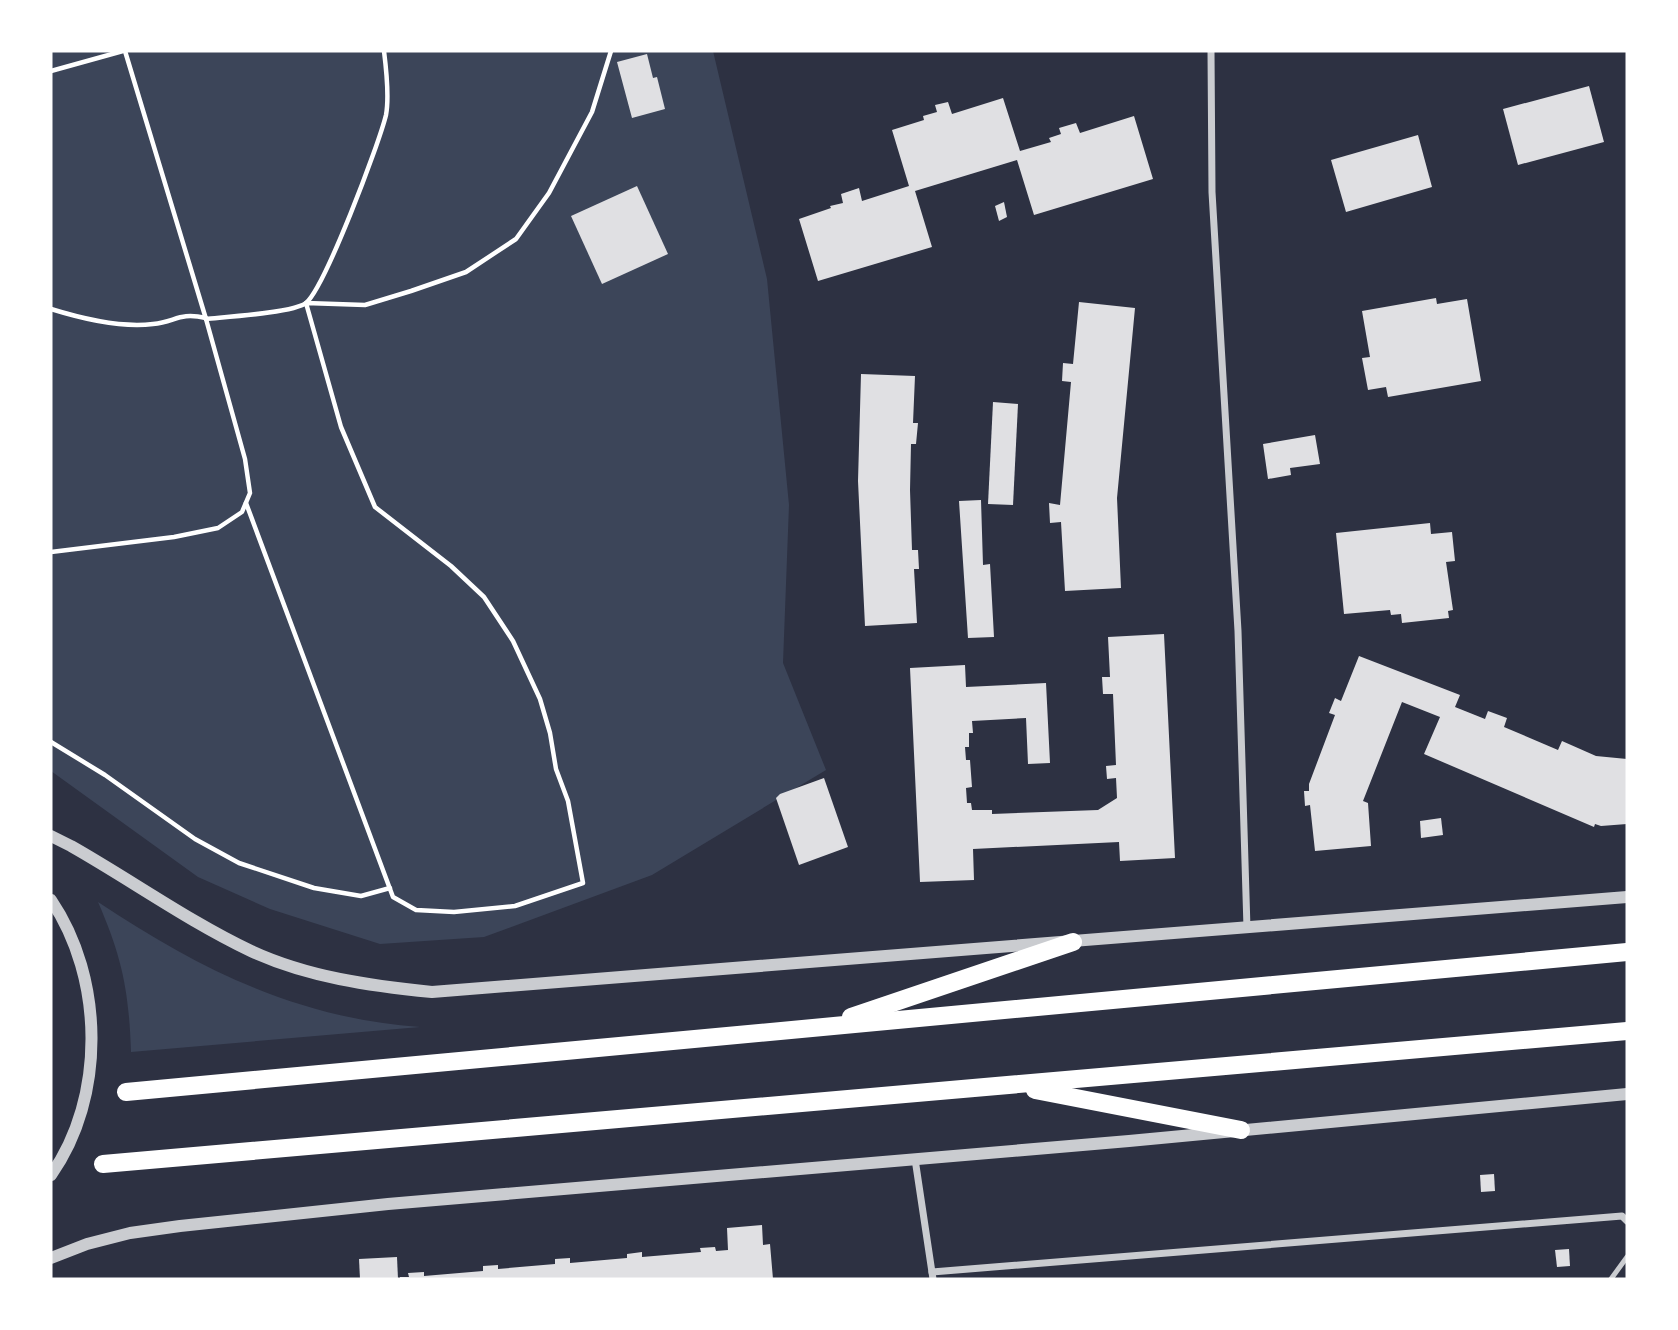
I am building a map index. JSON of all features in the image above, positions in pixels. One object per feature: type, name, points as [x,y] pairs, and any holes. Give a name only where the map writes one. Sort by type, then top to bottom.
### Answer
[{"type":"main road","points":[[823,1027],[1073,942]]},
{"type":"main road","points":[[126,1092],[1627,952]]},
{"type":"main road","points":[[103,1164],[1627,1031]]},
{"type":"main road","points":[[1014,1086],[1241,1130]]},
{"type":"street","points":[[1211,51],[1212,192],[1238,631],[1247,929]]},
{"type":"street","points":[[51,836],[71,845],[213,931],[253,952],[311,972],[372,987],[432,992],[1627,897]]},
{"type":"street","points":[[51,900],[72,939],[81,965],[88,998],[91,1047],[89,1073],[80,1114],[60,1161],[51,1175]]},
{"type":"street","points":[[51,1258],[109,1238],[180,1226],[1627,1094]]},
{"type":"street","points":[[915,1159],[933,1276],[1622,1216],[1627,1222]]},
{"type":"lane","points":[[1611,1279],[1627,1257]]},
{"type":"path","points":[[51,72],[124,51],[206,318],[244,459],[250,494],[242,512],[218,528],[174,537],[51,552]]},
{"type":"path","points":[[246,503],[393,897],[416,910],[454,912],[515,906],[583,883],[568,802],[556,769],[550,733],[540,699],[513,641],[484,597],[451,566],[375,507],[341,427],[306,303],[323,277],[371,160],[386,113],[384,51]]},
{"type":"path","points":[[51,309],[113,323],[153,324],[188,314],[206,318],[284,310],[306,303],[365,305],[466,272],[516,239],[550,193],[592,112],[611,51]]},
{"type":"path","points":[[51,742],[104,775],[195,839],[239,863],[314,888],[361,896],[390,888]]},
{"type":"shaded area","points":[[51,51],[713,51],[767,279],[789,505],[783,663],[826,770],[652,875],[484,937],[380,944],[270,909],[198,877],[51,771]]},
{"type":"shaded area","points":[[98,902],[173,949],[250,986],[332,1013],[375,1022],[420,1027],[131,1052],[123,975]]},
{"type":"building","points":[[647,54],[653,78],[657,77],[665,109],[632,118],[617,62]]},
{"type":"building","points":[[1589,86],[1604,142],[1518,165],[1503,109]]},
{"type":"building","points":[[1003,98],[1020,151],[1051,142],[1049,138],[1061,134],[1059,128],[1076,123],[1080,133],[1134,116],[1153,179],[1034,215],[1017,160],[915,191],[932,247],[818,281],[799,219],[843,203],[841,194],[859,188],[862,201],[909,186],[892,130],[924,120],[923,116],[937,112],[935,105],[948,102],[952,114]]},
{"type":"building","points":[[1418,135],[1432,187],[1346,212],[1331,160]]},
{"type":"building","points":[[637,186],[668,254],[602,284],[571,216]]},
{"type":"building","points":[[1004,202],[1007,217],[999,221],[995,206]]},
{"type":"building","points":[[1436,298],[1437,304],[1467,299],[1481,381],[1388,397],[1386,387],[1368,390],[1362,358],[1370,357],[1362,311]]},
{"type":"building","points":[[1079,302],[1135,308],[1117,498],[1121,588],[1065,591],[1061,522],[1050,523],[1049,503],[1060,505],[1071,382],[1062,381],[1063,363],[1073,364]]},
{"type":"building","points":[[861,374],[915,376],[913,423],[918,423],[916,444],[911,444],[910,490],[912,550],[918,550],[919,569],[914,569],[917,623],[865,626],[858,481]]},
{"type":"building","points":[[993,402],[1018,404],[1013,505],[988,504]]},
{"type":"building","points":[[1315,435],[1320,464],[1290,468],[1291,475],[1268,479],[1263,444]]},
{"type":"building","points":[[981,500],[983,565],[990,564],[994,637],[968,638],[959,501]]},
{"type":"building","points":[[1430,523],[1431,534],[1452,532],[1455,561],[1446,562],[1453,610],[1448,611],[1449,618],[1402,623],[1401,614],[1391,615],[1390,610],[1344,614],[1336,533]]},
{"type":"building","points":[[1164,634],[1175,858],[1120,861],[1119,842],[973,849],[974,880],[920,882],[910,668],[965,665],[966,687],[1046,683],[1050,763],[1028,764],[1026,718],[972,721],[973,733],[969,733],[969,747],[965,747],[966,760],[970,760],[972,787],[966,788],[967,803],[971,803],[972,810],[992,810],[992,814],[1098,810],[1117,798],[1116,778],[1107,779],[1106,766],[1116,765],[1113,694],[1103,694],[1102,677],[1110,677],[1108,637]]},
{"type":"building","points":[[1359,656],[1460,695],[1455,707],[1485,719],[1488,711],[1507,718],[1504,727],[1558,750],[1562,741],[1596,756],[1627,759],[1627,824],[1595,824],[1594,827],[1424,754],[1440,717],[1402,702],[1363,801],[1368,803],[1371,846],[1315,851],[1310,805],[1305,806],[1304,791],[1309,791],[1309,784],[1335,715],[1329,713],[1335,698],[1341,701]]},
{"type":"building","points":[[824,778],[848,847],[799,865],[776,798],[780,794]]},
{"type":"building","points":[[1441,818],[1443,835],[1421,838],[1420,821]]},
{"type":"building","points":[[1494,1174],[1495,1191],[1481,1192],[1480,1175]]},
{"type":"building","points":[[762,1225],[763,1245],[770,1244],[773,1279],[400,1279],[409,1277],[408,1273],[424,1272],[424,1276],[483,1271],[483,1266],[498,1265],[498,1269],[555,1264],[555,1259],[570,1258],[570,1263],[627,1258],[627,1254],[642,1252],[642,1257],[701,1252],[700,1248],[728,1250],[727,1228]]},
{"type":"building","points":[[1569,1249],[1570,1266],[1557,1267],[1555,1250]]},
{"type":"building","points":[[397,1257],[398,1279],[360,1279],[359,1259]]}]
